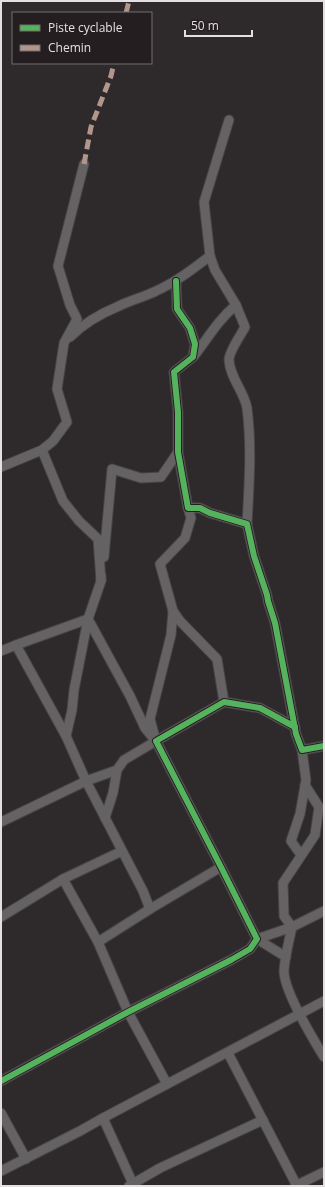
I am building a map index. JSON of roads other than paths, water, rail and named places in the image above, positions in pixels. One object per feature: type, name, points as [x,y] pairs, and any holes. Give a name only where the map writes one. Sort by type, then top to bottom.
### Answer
[{"type":"street","points":[[229,120],[204,202],[210,256],[214,270],[236,305],[245,327],[229,358],[231,372],[247,406],[250,449],[248,524],[254,556],[275,623],[295,727],[302,750],[306,780],[300,814],[291,841],[301,855]]},
{"type":"street","points":[[1,467],[42,450],[53,440],[67,422],[57,389],[64,343],[77,319],[70,305],[58,266],[84,164]]},
{"type":"street","points":[[64,343],[81,327],[119,306],[176,281],[210,256]]},
{"type":"street","points":[[176,281],[177,309],[190,328],[195,344],[193,357]]},
{"type":"street","points":[[224,702],[217,660],[180,621],[173,611],[160,564],[185,538],[191,518],[178,452],[178,412],[174,372],[193,357],[216,325],[236,305]]},
{"type":"street","points":[[42,450],[63,501],[79,521],[98,539],[101,581]]},
{"type":"street","points":[[66,736],[88,619],[101,581],[112,470],[141,478],[161,477],[178,452]]},
{"type":"street","points":[[188,508],[200,508],[210,513],[248,524]]},
{"type":"street","points":[[173,611],[171,635],[150,719],[156,741],[221,867],[256,939],[286,957]]},
{"type":"street","points":[[1,651],[88,619]]},
{"type":"street","points":[[88,619],[130,696],[145,728],[156,741]]},
{"type":"street","points":[[16,645],[66,736],[86,781],[143,891],[150,909]]},
{"type":"street","points":[[105,818],[113,793],[117,770],[124,760],[224,702],[260,708],[295,727]]},
{"type":"street","points":[[302,750],[324,746]]},
{"type":"street","points":[[1,822],[86,781],[117,770]]},
{"type":"street","points":[[305,785],[319,807],[320,836],[301,855],[283,883],[284,916],[292,927],[284,971],[287,987],[300,1015],[324,1057]]},
{"type":"street","points":[[1,917],[63,879],[122,851]]},
{"type":"street","points":[[98,942],[221,867]]},
{"type":"street","points":[[63,879],[98,942],[128,1012],[167,1084]]},
{"type":"street","points":[[1,1081],[128,1012],[231,960],[250,949],[256,939],[292,927],[324,911]]},
{"type":"street","points":[[1,1171],[80,1131],[324,1001]]},
{"type":"street","points":[[228,1053],[296,1186],[324,1172]]},
{"type":"street","points":[[1,1113],[26,1158]]},
{"type":"street","points":[[103,1118],[132,1185],[160,1168],[263,1120]]}]
